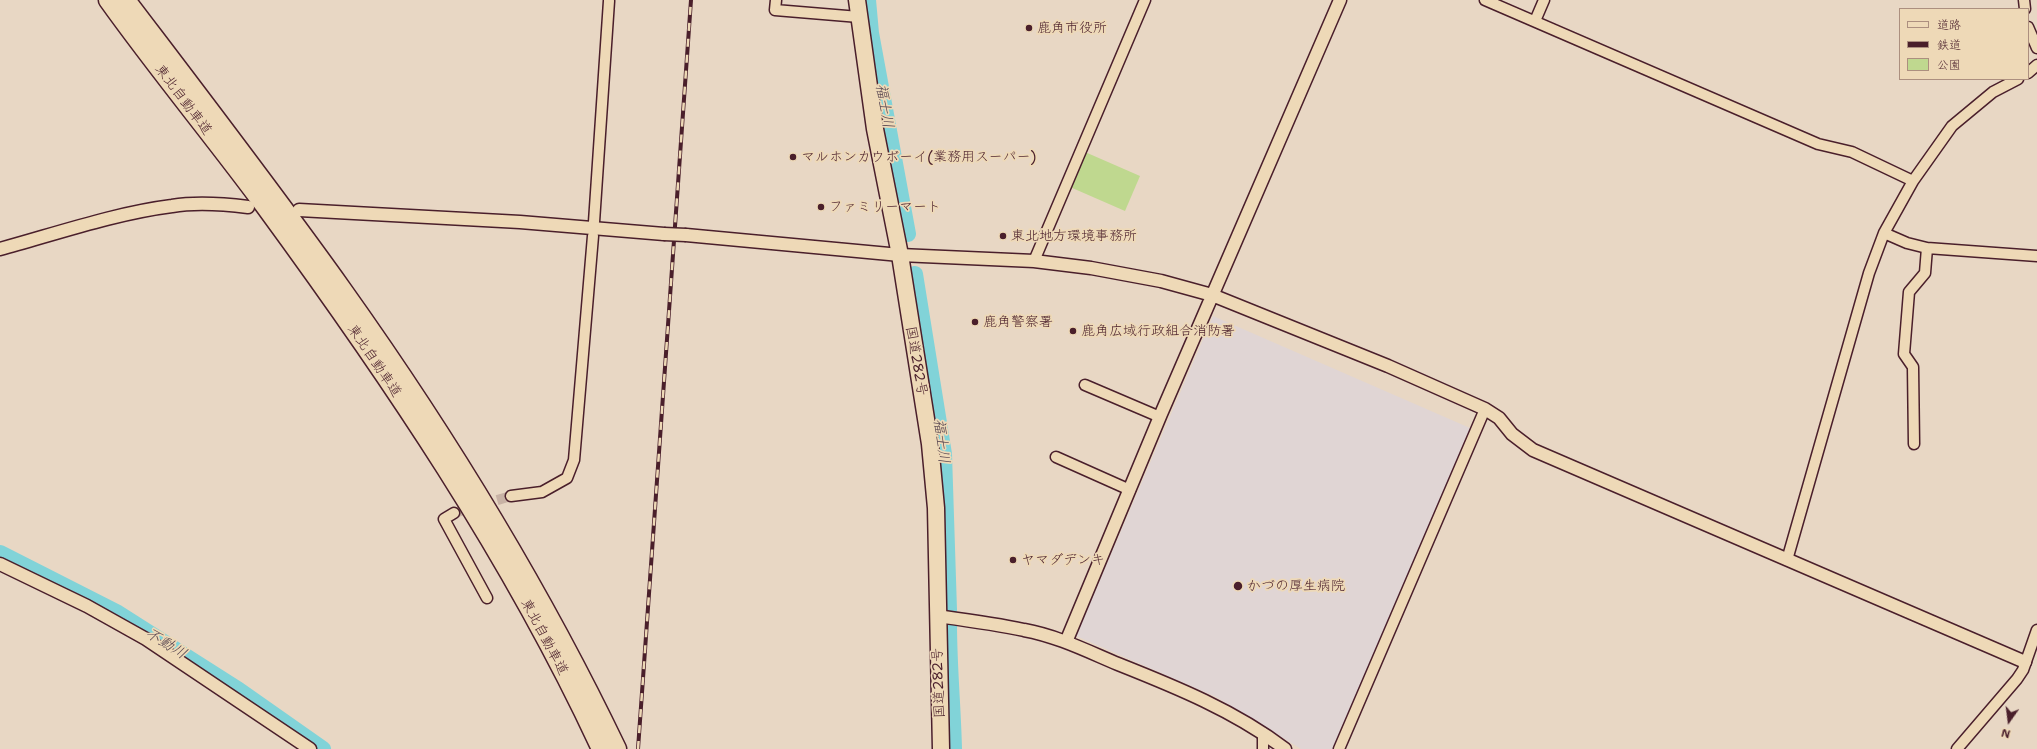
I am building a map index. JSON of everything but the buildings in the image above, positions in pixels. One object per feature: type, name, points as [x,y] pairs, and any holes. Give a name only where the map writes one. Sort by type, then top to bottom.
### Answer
[{"type":"highway","name":"東北自動車道","points":[[108,0],[262,203],[331,298],[392,387],[445,468],[513,580],[576,697],[601,749]]},
{"type":"highway","name":"東北自動車道","points":[[126,0],[274,195],[343,290],[408,386],[456,460],[526,574],[592,698],[617,749]]},
{"type":"highway","name":"国道282号","points":[[857,0],[875,129],[900,256],[930,444],[936,508],[937,616],[941,749]]},
{"type":"street","points":[[776,0],[775,10],[859,17]]},
{"type":"street","points":[[1034,261],[1145,0]]},
{"type":"street","points":[[1066,642],[1212,295],[1340,0]]},
{"type":"street","points":[[1485,0],[1818,144],[1852,152],[1913,181]]},
{"type":"street","points":[[1535,21],[1544,0]]},
{"type":"street","points":[[594,222],[609,1]]},
{"type":"street","points":[[2029,29],[2037,48]]},
{"type":"street","points":[[2029,72],[2037,64]]},
{"type":"street","points":[[1787,560],[1869,273],[1884,234],[1913,181],[1952,126],[1993,92],[2016,80]]},
{"type":"street","points":[[0,249],[122,216],[173,206],[229,205],[248,207]]},
{"type":"street","points":[[299,210],[520,222],[686,235],[900,256],[1034,261],[1090,268],[1161,281],[1212,295],[1388,366],[1485,409],[1499,418],[1512,434],[1533,450],[2024,662]]},
{"type":"street","points":[[1884,234],[1907,243],[1927,248],[2037,256]]},
{"type":"street","points":[[511,496],[542,492],[567,478],[574,460],[592,236]]},
{"type":"street","points":[[1914,444],[1913,367],[1904,354],[1909,292],[1925,273],[1927,248]]},
{"type":"street","points":[[1085,385],[1160,417]]},
{"type":"street","points":[[1339,749],[1485,409]]},
{"type":"street","points":[[1056,457],[1130,490]]},
{"type":"street","points":[[454,513],[444,519],[487,598]]},
{"type":"street","points":[[0,564],[87,606],[146,639],[310,749]]},
{"type":"street","points":[[937,616],[1025,630],[1066,642],[1204,700],[1263,733],[1285,749]]},
{"type":"street","points":[[1957,749],[2017,679],[2023,670],[2024,662],[2037,630]]},
{"type":"street","points":[[1263,733],[1263,749]]},
{"type":"shaded area","points":[[1213,316],[1470,428],[1334,749],[1301,749],[1216,697],[1076,636]]},
{"type":"green space","points":[[1085,152],[1140,176],[1125,211],[1070,187]]},
{"type":"waterway","name":"福士川","points":[[868,0],[871,33],[908,234]]},
{"type":"waterway","name":"福士川","points":[[915,274],[944,454],[949,610]]},
{"type":"waterway","name":"不動川","points":[[0,553],[118,613],[239,690],[323,749]]},
{"type":"waterway","name":"福士川","points":[[949,624],[954,749]]},
{"type":"tunnel","points":[[454,513],[511,496]]},
{"type":"railway","points":[[638,749],[691,0]]},
{"type":"place","name":"鹿角市役所","points":[[1029,28]]},
{"type":"place","name":"マルホンカウボーイ(業務用スーパー)","points":[[793,157]]},
{"type":"place","name":"ファミリーマート","points":[[821,207]]},
{"type":"place","name":"東北地方環境事務所","points":[[1003,236]]},
{"type":"place","name":"鹿角警察署","points":[[975,322]]},
{"type":"place","name":"鹿角広域行政組合消防署","points":[[1073,331]]},
{"type":"place","name":"ヤマダデンキ","points":[[1013,560]]},
{"type":"place","name":"かづの厚生病院","points":[[1238,586]]}]
